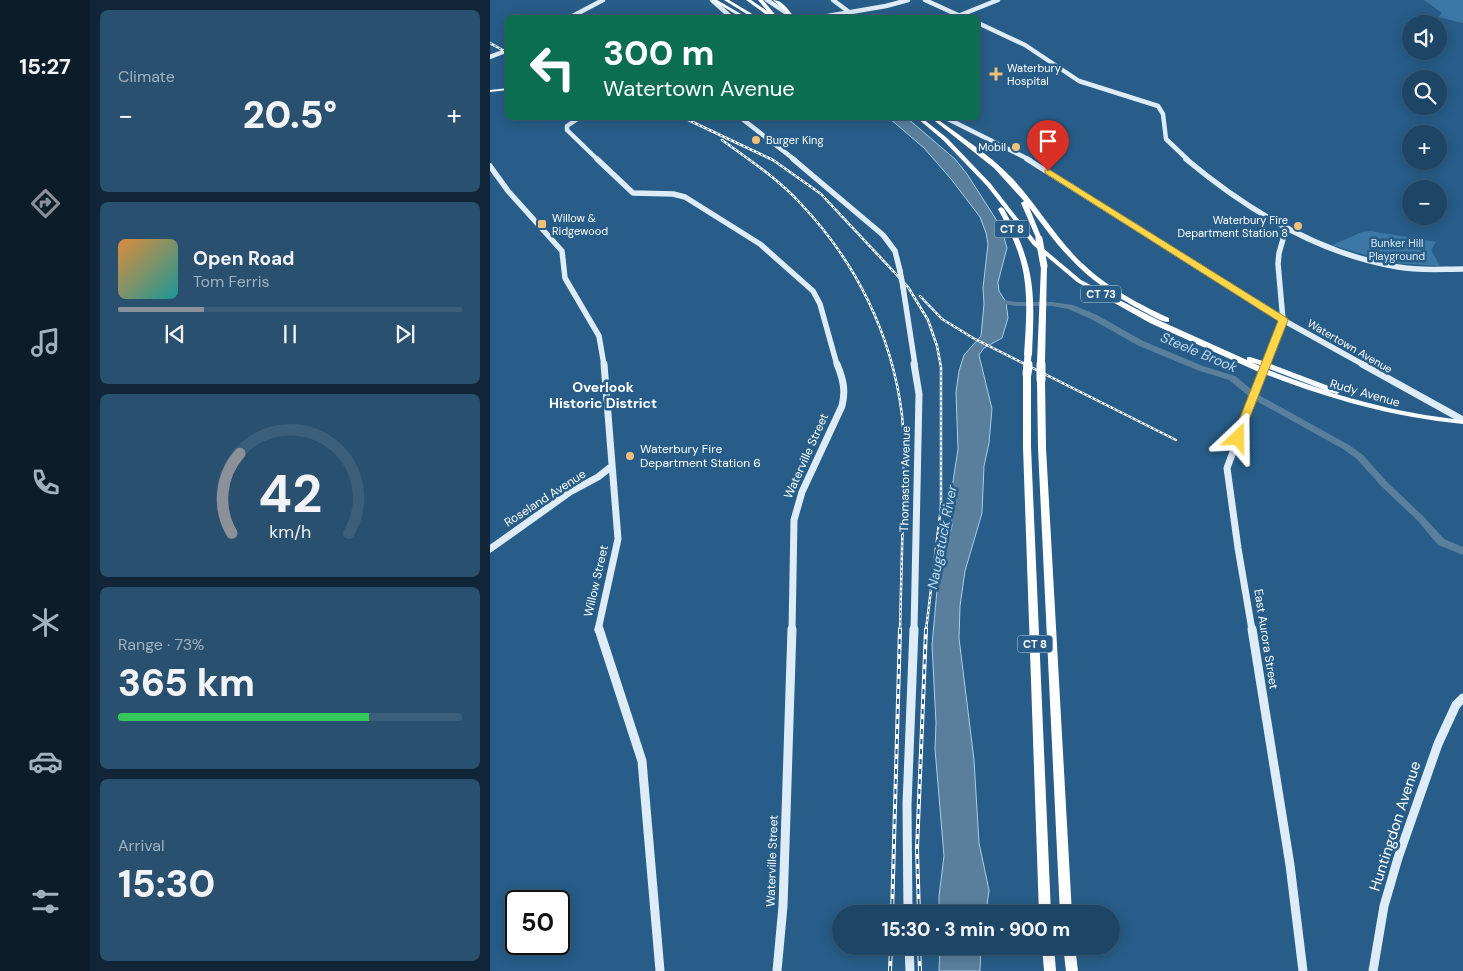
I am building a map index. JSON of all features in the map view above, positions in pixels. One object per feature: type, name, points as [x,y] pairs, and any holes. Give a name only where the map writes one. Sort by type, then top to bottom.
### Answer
[{"type":"highway","points":[[713,0],[740,15]]},
{"type":"highway","points":[[728,0],[752,15]]},
{"type":"highway","points":[[736,0],[757,15]]},
{"type":"highway","points":[[748,0],[770,15]]},
{"type":"highway","points":[[775,0],[790,15]]},
{"type":"highway","points":[[756,1],[771,15]]},
{"type":"highway","name":"CT 8","points":[[921,120],[945,139],[974,169],[996,201],[1016,238],[1026,267],[1030,296],[1027,448],[1045,905]]},
{"type":"highway","name":"CT 8","points":[[936,120],[983,156],[1021,198],[1032,217],[1039,239],[1044,266],[1041,362],[1042,448],[1066,905]]},
{"type":"highway","name":"CT 73","points":[[983,156],[1010,179],[1070,255],[1100,281],[1156,316],[1265,368]]},
{"type":"highway","name":"CT 73","points":[[974,169],[990,185],[1035,244],[1079,281],[1153,321],[1265,368]]},
{"type":"highway","points":[[1049,955],[1050,971]]},
{"type":"highway","points":[[1070,955],[1072,971]]},
{"type":"main road","points":[[575,15],[603,0]]},
{"type":"main road","points":[[713,0],[729,15]]},
{"type":"main road","points":[[767,0],[789,15]]},
{"type":"main road","points":[[833,0],[850,12]]},
{"type":"main road","points":[[833,15],[886,6],[908,0]]},
{"type":"main road","points":[[925,0],[959,15]]},
{"type":"main road","points":[[960,15],[998,0]]},
{"type":"main road","points":[[980,25],[1025,45],[1079,81],[1158,106],[1163,112],[1162,128],[1165,140],[1212,180],[1286,229],[1330,248],[1398,267],[1463,269]]},
{"type":"main road","points":[[492,57],[505,51]]},
{"type":"main road","points":[[490,91],[505,89]]},
{"type":"main road","name":"Waterville Street","points":[[576,120],[566,129],[633,192],[676,194],[685,197],[760,244],[807,285],[819,302],[832,351],[844,383],[845,393],[839,412],[802,492],[796,510],[783,899],[777,971]]},
{"type":"main road","name":"Thomaston Avenue","points":[[743,120],[818,178],[883,234],[894,248],[900,271],[920,394],[917,559],[907,804],[908,905]]},
{"type":"main road","name":"Watertown Avenue","points":[[950,120],[1034,163],[1283,320],[1463,421]]},
{"type":"main road","name":"Willow Street","points":[[490,166],[513,196],[562,251],[564,260],[563,272],[566,281],[598,330],[604,352],[617,548],[598,631],[642,761],[660,971]]},
{"type":"main road","points":[[1283,320],[1284,307],[1278,256],[1286,229]]},
{"type":"main road","name":"East Aurora Street","points":[[1283,320],[1227,468],[1238,548],[1290,865],[1303,971]]},
{"type":"main road","name":"Rudy Avenue","points":[[1265,368],[1367,407],[1430,420],[1463,421]]},
{"type":"main road","name":"Roseland Avenue","points":[[490,549],[570,492],[593,480],[612,466]]},
{"type":"main road","points":[[593,480],[613,479]]},
{"type":"main road","name":"Huntingdon Avenue","points":[[1373,971],[1384,906],[1398,858],[1438,744],[1456,705],[1463,698]]},
{"type":"main road","points":[[909,955],[910,971]]},
{"type":"green space","points":[[1424,0],[1463,0],[1463,23],[1447,19],[1447,15],[1440,15],[1442,13]]},
{"type":"green space","name":"Bunker Hill Playground","points":[[1371,231],[1436,242],[1431,250],[1440,266],[1392,263],[1332,245],[1362,232]]},
{"type":"shaded area","points":[[891,120],[909,120],[955,159],[967,174],[1001,227],[1007,248],[998,282],[999,291],[1006,302],[1008,318],[1002,338],[984,348],[979,355],[992,409],[989,443],[984,466],[982,513],[965,571],[960,606],[959,638],[974,760],[979,843],[989,890],[987,905],[939,905],[944,856],[935,749],[936,723],[932,645],[939,568],[952,526],[950,501],[958,449],[956,392],[959,371],[964,355],[981,336],[984,304],[983,288],[988,244],[980,217],[924,148]]},
{"type":"shaded area","points":[[940,955],[981,955],[980,971],[939,971]]},
{"type":"waterway","name":"Steele Brook","points":[[995,300],[1016,304],[1052,304],[1070,307],[1094,317],[1140,343],[1200,368],[1232,378],[1254,396],[1346,447],[1360,457],[1441,542],[1463,551]]},
{"type":"railway","points":[[490,43],[505,51]]},
{"type":"railway","points":[[688,120],[773,160],[821,194],[908,287],[928,320],[937,346],[941,367],[941,507],[926,630]]},
{"type":"railway","points":[[722,140],[783,186],[821,226],[839,250],[854,275],[880,328],[890,356],[897,385],[903,427],[904,474],[900,630]]},
{"type":"railway","points":[[920,296],[942,319],[973,338],[1176,440]]},
{"type":"railway","points":[[892,905],[900,629]]},
{"type":"railway","points":[[919,905],[917,849],[926,629]]},
{"type":"railway","points":[[890,971],[891,955]]},
{"type":"railway","points":[[919,955],[920,971]]},
{"type":"place","name":"Waterbury Hospital","points":[[996,74]]},
{"type":"place","name":"Burger King","points":[[756,140]]},
{"type":"place","name":"Mobil","points":[[1016,147]]},
{"type":"place","name":"Willow & Ridgewood","points":[[542,224]]},
{"type":"place","name":"Waterbury Fire Department Station 8","points":[[1298,226]]},
{"type":"place","name":"Waterbury Fire Department Station 6","points":[[630,456]]},
{"type":"district","name":"Overlook Historic District","points":[[603,396]]},
{"type":"route","points":[[1048,171],[1283,320],[1238,438]]},
{"type":"water label","name":"Naugatuck River","points":[[942,537]]}]
